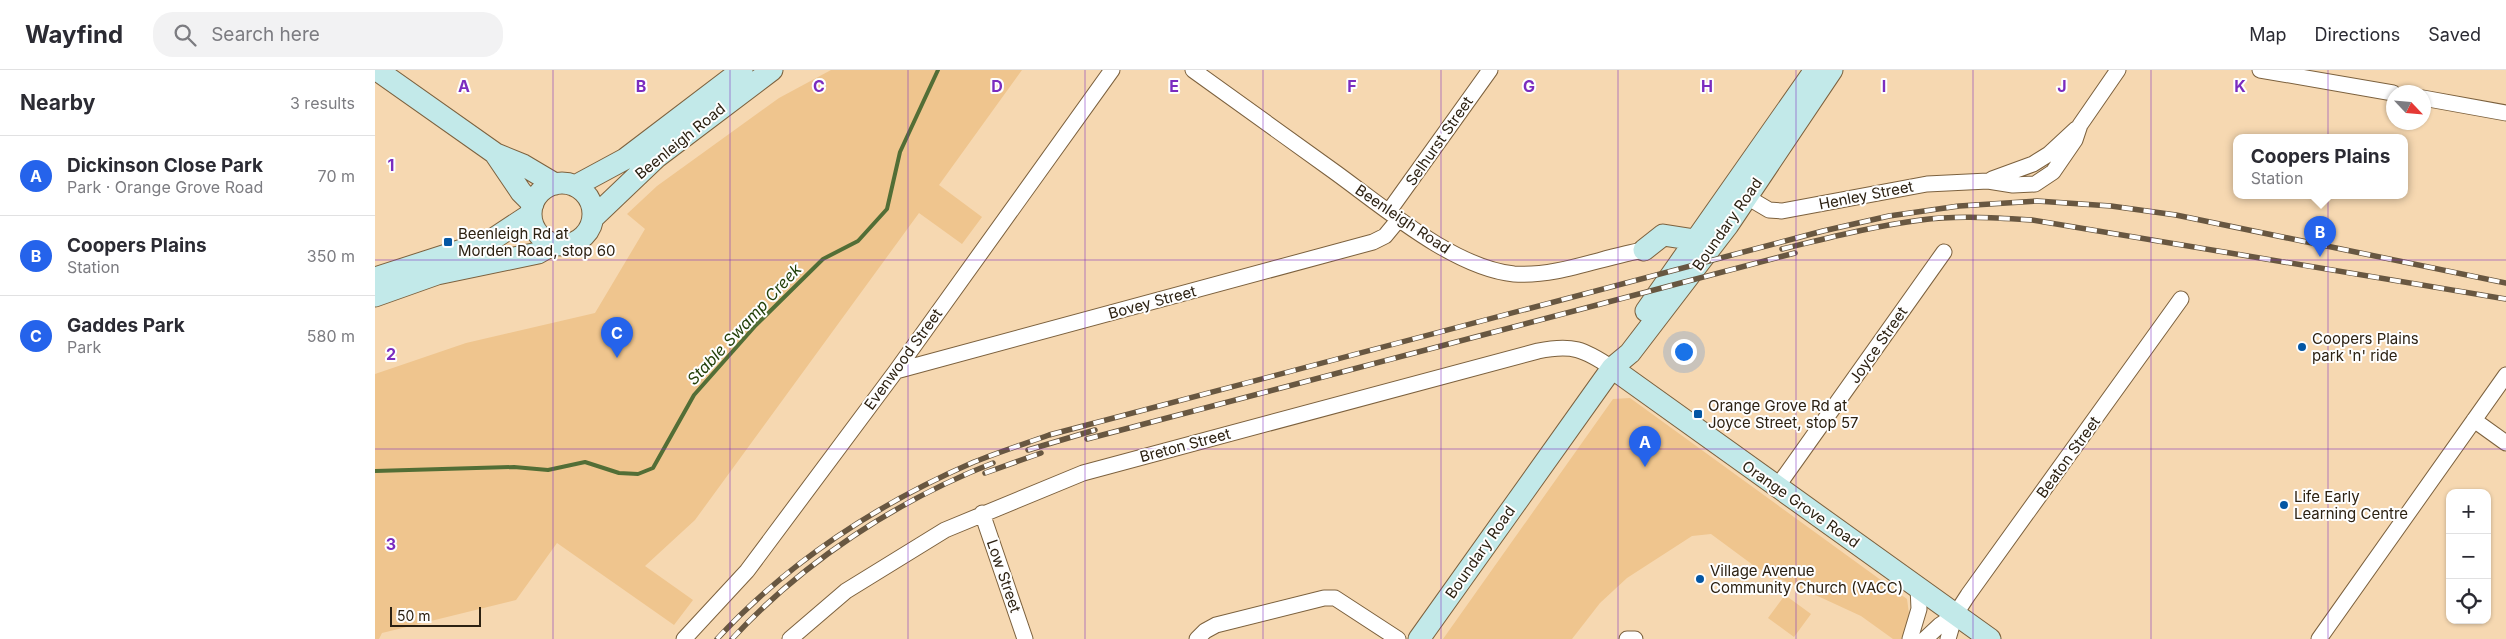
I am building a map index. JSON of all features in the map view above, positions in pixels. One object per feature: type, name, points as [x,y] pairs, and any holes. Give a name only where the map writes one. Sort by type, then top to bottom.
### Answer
[{"type":"main road","points":[[375,296],[437,274],[538,253],[554,244],[569,244],[583,237],[593,218],[589,199],[565,185],[496,154],[377,70]]},
{"type":"main road","name":"Beenleigh Road","points":[[565,185],[625,159],[742,70]]},
{"type":"main road","name":"Beenleigh Road","points":[[593,218],[657,157],[772,70]]},
{"type":"main road","name":"Boundary Road","points":[[1612,368],[1620,346],[1815,70]]},
{"type":"main road","name":"Boundary Road","points":[[1419,639],[1612,368],[1634,348],[1747,197],[1832,70]]},
{"type":"main road","points":[[496,154],[532,209],[537,233],[554,244]]},
{"type":"main road","points":[[375,278],[490,241],[532,209],[545,188],[565,185]]},
{"type":"main road","points":[[1644,250],[1663,235],[1695,240]]},
{"type":"main road","name":"Orange Grove Road","points":[[1612,368],[1990,639]]},
{"type":"street","name":"Evenwood Street","points":[[684,639],[747,571],[896,371],[1112,70]]},
{"type":"street","name":"Beenleigh Road","points":[[1193,70],[1394,215],[1459,256],[1488,268],[1514,274],[1542,273],[1644,250]]},
{"type":"street","name":"Selhurst Street","points":[[1394,215],[1490,70]]},
{"type":"street","name":"Henley Street","points":[[1747,197],[1769,210],[1782,211],[1927,184],[1989,181],[2029,185],[2046,178],[2053,172],[2075,140],[2080,125],[2118,70]]},
{"type":"street","points":[[2260,70],[2386,92]]},
{"type":"street","points":[[2431,99],[2506,113]]},
{"type":"street","name":"Bovey Street","points":[[896,371],[1373,242],[1385,236],[1394,215]]},
{"type":"street","name":"Joyce Street","points":[[1777,487],[1944,252]]},
{"type":"street","name":"Beaton Street","points":[[1955,615],[2181,299]]},
{"type":"street","name":"Breton Street","points":[[790,639],[845,591],[945,530],[982,513],[1083,473],[1538,351],[1562,347],[1576,348],[1594,356],[1612,368]]},
{"type":"street","points":[[2319,639],[2506,375]]},
{"type":"street","points":[[2474,420],[2506,443]]},
{"type":"street","name":"Low Street","points":[[982,513],[1025,639]]},
{"type":"street","points":[[1910,639],[1919,609],[1917,587]]},
{"type":"street","points":[[1197,639],[1205,631],[1216,625],[1324,598],[1335,598],[1398,639]]},
{"type":"street","points":[[1925,639],[1940,624],[1955,615]]},
{"type":"street","points":[[1948,639],[1955,615]]},
{"type":"street","points":[[1627,639],[1635,639]]},
{"type":"shaded area","points":[[831,70],[1022,70],[939,185],[982,217],[962,244],[919,213],[695,520],[645,566],[693,600],[674,625],[557,543],[516,600],[382,633],[379,639],[375,639],[375,374],[466,343],[595,313],[645,229],[627,214],[657,186],[779,98]]},
{"type":"shaded area","points":[[1630,398],[1907,599],[1910,621],[1901,639],[1893,639],[1861,616],[1757,568],[1711,534],[1692,536],[1627,578],[1600,603],[1572,639],[1443,639],[1613,399]]},
{"type":"shaded area","points":[[1785,595],[1811,614],[1794,637],[1768,618]]},
{"type":"waterway","name":"Stable Swamp Creek","points":[[375,471],[514,467],[548,470],[585,462],[619,473],[638,474],[653,468],[694,395],[756,325],[823,259],[858,241],[887,209],[900,152],[938,70]]},
{"type":"railway","points":[[717,639],[774,585],[836,537],[904,496],[939,478],[1002,451],[1049,435],[1823,231],[1889,216],[1959,206],[2037,201],[2111,206],[2176,215],[2506,283]]},
{"type":"railway","points":[[1782,249],[1868,229],[1935,218],[1963,217],[2032,220],[2506,299]]},
{"type":"railway","points":[[1087,439],[1795,253]]},
{"type":"railway","points":[[1028,450],[1095,430]]},
{"type":"railway","points":[[985,473],[1041,453]]},
{"type":"railway","points":[[732,639],[789,584],[853,536],[921,496],[993,463]]},
{"type":"place","name":"Beenleigh Rd at Morden Road, stop 60","points":[[448,242]]},
{"type":"place","name":"Coopers Plains","points":[[2320,257]]},
{"type":"place","name":"Coopers Plains park 'n' ride","points":[[2302,347]]},
{"type":"place","name":"Gaddes Park","points":[[617,358]]},
{"type":"place","name":"Orange Grove Rd at Joyce Street, stop 57","points":[[1698,414]]},
{"type":"place","name":"Dickinson Close Park","points":[[1645,467]]},
{"type":"place","name":"Life Early Learning Centre","points":[[2284,505]]},
{"type":"place","name":"Village Avenue Community Church (VACC)","points":[[1700,579]]}]
